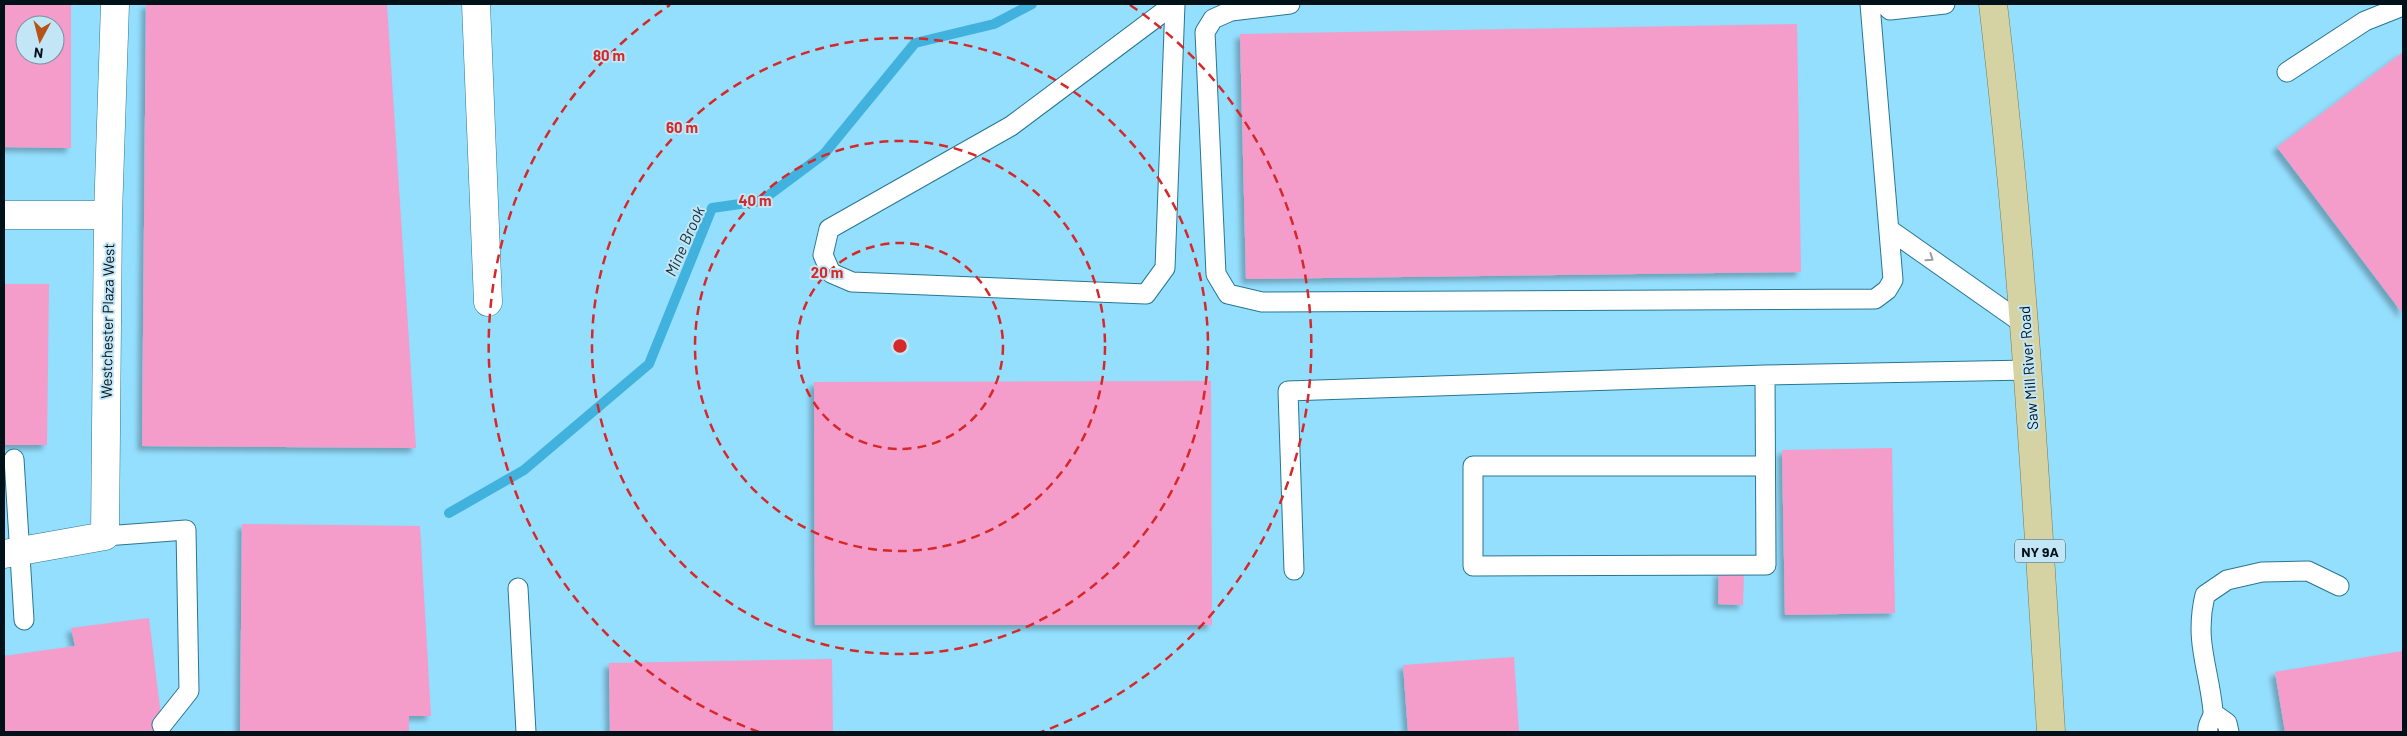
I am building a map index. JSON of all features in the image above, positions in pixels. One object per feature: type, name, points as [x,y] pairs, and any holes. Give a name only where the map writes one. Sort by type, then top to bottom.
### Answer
[{"type":"main road","name":"Saw Mill River Road","points":[[1993,4],[2014,198],[2025,324],[2051,732]]},
{"type":"street","name":"Westchester Plaza West","points":[[105,536],[108,215],[115,4]]},
{"type":"street","points":[[476,4],[488,302]]},
{"type":"street","points":[[4,215],[108,215]]},
{"type":"street","points":[[12,553],[105,536]]},
{"type":"lane","points":[[1175,4],[1165,268],[1146,294],[852,282],[831,273],[824,255],[829,229],[1011,126],[1175,4]]},
{"type":"lane","points":[[1290,4],[1231,11],[1212,19],[1205,32],[1216,274],[1228,294],[1262,302],[1875,299],[1886,290],[1893,280],[1870,4]]},
{"type":"lane","points":[[1884,4],[1890,10],[1945,4]]},
{"type":"lane","points":[[2287,72],[2365,21],[2403,6]]},
{"type":"lane","points":[[1890,230],[2025,324]]},
{"type":"lane","points":[[1294,570],[1288,391],[1765,375],[2028,370]]},
{"type":"lane","points":[[1765,375],[1766,565],[1472,566],[1473,466],[1765,466]]},
{"type":"lane","points":[[14,459],[12,553],[24,620]]},
{"type":"lane","points":[[105,536],[186,530],[189,691],[162,725]]},
{"type":"lane","points":[[2208,732],[2206,727],[2214,713],[2202,651],[2200,616],[2205,596],[2227,580],[2262,572],[2308,571],[2339,586]]},
{"type":"lane","points":[[518,588],[526,732]]},
{"type":"lane","points":[[2214,713],[2228,723],[2229,732]]},
{"type":"building","points":[[4,4],[71,4],[71,148],[4,147]]},
{"type":"building","points":[[146,4],[387,4],[416,448],[142,446]]},
{"type":"building","points":[[1797,24],[1801,272],[1246,279],[1240,34]]},
{"type":"building","points":[[2403,52],[2403,314],[2277,147]]},
{"type":"building","points":[[4,284],[49,284],[47,445],[4,445]]},
{"type":"building","points":[[1211,381],[1212,625],[815,625],[814,382]]},
{"type":"building","points":[[1892,448],[1895,613],[1785,615],[1782,450]]},
{"type":"building","points":[[242,524],[420,526],[431,716],[409,716],[409,732],[240,732]]},
{"type":"building","points":[[1719,572],[1744,573],[1743,605],[1718,604]]},
{"type":"building","points":[[149,618],[163,732],[4,732],[4,656],[75,646],[71,628]]},
{"type":"building","points":[[2403,651],[2403,732],[2285,732],[2275,672]]},
{"type":"building","points":[[1514,657],[1519,732],[1408,732],[1403,665]]},
{"type":"building","points":[[832,659],[833,732],[610,732],[609,663]]},
{"type":"waterway","name":"Mine Brook","points":[[449,513],[524,470],[649,364],[712,208],[761,201],[824,154],[915,43],[994,24],[1032,4]]}]
